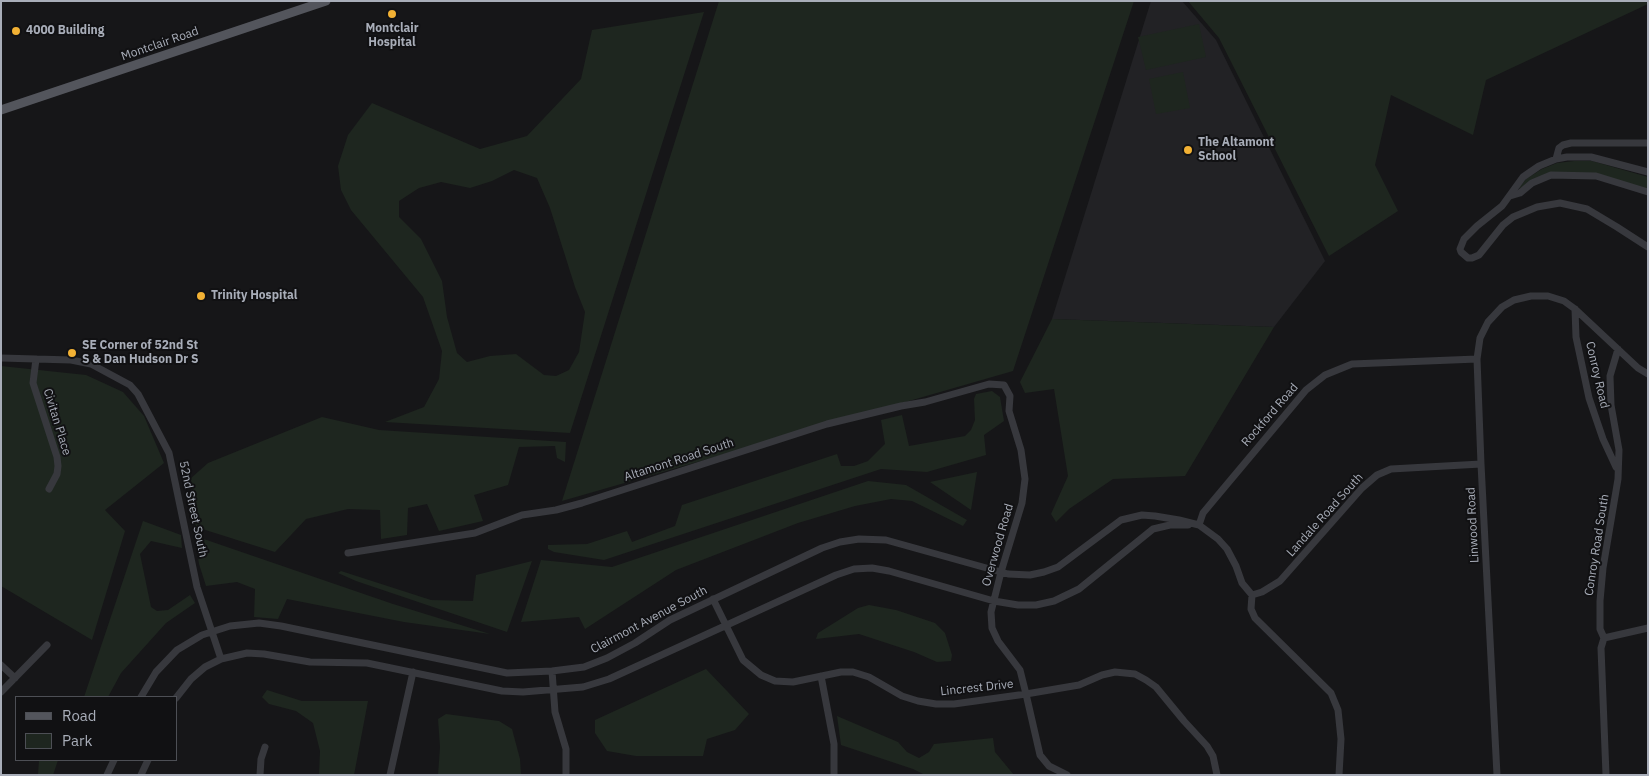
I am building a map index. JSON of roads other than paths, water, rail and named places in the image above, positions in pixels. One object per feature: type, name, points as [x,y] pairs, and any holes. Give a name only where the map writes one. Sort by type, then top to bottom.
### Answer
[{"type":"main road","name":"Montclair Road","points":[[1,110],[326,1]]},
{"type":"street","points":[[1556,159],[1559,148],[1563,144],[1648,143]]},
{"type":"street","points":[[1648,172],[1591,157],[1567,156],[1556,159],[1529,171],[1502,206],[1464,239],[1461,252],[1468,258],[1479,255],[1503,225],[1513,217],[1537,207],[1560,203],[1587,209],[1617,226],[1648,248]]},
{"type":"street","points":[[1510,196],[1520,193],[1532,183],[1551,175],[1596,176],[1648,192]]},
{"type":"street","name":"Linwood Road","points":[[1497,775],[1481,464],[1477,359],[1480,338],[1488,322],[1502,307],[1514,300],[1531,296],[1548,296],[1564,301],[1575,309]]},
{"type":"street","points":[[1575,309],[1648,374]]},
{"type":"street","name":"Conroy Road","points":[[1575,309],[1576,338],[1589,398],[1603,438],[1618,472]]},
{"type":"street","name":"Conroy Road South","points":[[1606,775],[1601,648],[1604,638],[1600,629],[1600,602],[1603,568],[1617,491],[1620,450],[1611,405],[1610,376],[1618,349]]},
{"type":"street","name":"52nd Street South","points":[[1,358],[71,360],[92,364],[130,386],[138,394],[170,453],[197,587],[221,658]]},
{"type":"street","name":"Civitan Place","points":[[36,359],[33,383],[57,457],[58,466],[57,474],[49,489]]},
{"type":"street","name":"Rockford Road","points":[[1199,525],[1203,513],[1306,390],[1325,375],[1352,364],[1477,359]]},
{"type":"street","name":"Altamont Road South","points":[[348,553],[475,534],[522,515],[574,505],[827,424],[925,402],[989,384],[1004,386],[1010,396]]},
{"type":"street","name":"Overwood Road","points":[[1010,396],[1009,411],[1021,450],[1025,479],[1022,502],[991,612],[992,628],[998,641],[1022,675],[1040,754],[1053,769],[1067,775]]},
{"type":"street","name":"Landale Road South","points":[[1252,595],[1262,592],[1280,581],[1362,488],[1377,475],[1391,469],[1481,464]]},
{"type":"street","name":"Clairmont Avenue South","points":[[142,696],[156,672],[169,657],[185,644],[212,631],[239,624],[270,624],[498,671],[516,673],[552,671],[584,667],[607,658],[635,643],[670,620],[822,548],[840,542],[877,539],[1001,572],[1015,575],[1030,575],[1051,570],[1058,566],[1120,520],[1155,516],[1199,525],[1218,539],[1227,549],[1242,583],[1252,595],[1251,609],[1256,618],[1330,693],[1338,710],[1341,739],[1340,775]]},
{"type":"street","points":[[178,696],[197,673],[221,658],[238,654],[264,654],[310,662],[367,663],[497,691],[512,692],[583,687],[600,682],[836,575],[854,569],[872,568],[889,571],[994,601],[1027,606],[1045,604],[1063,598],[1079,589],[1153,530],[1170,525],[1199,525]]},
{"type":"street","name":"Lincrest Drive","points":[[713,599],[743,660],[761,675],[775,681],[787,682],[841,672],[858,673],[902,696],[936,704],[954,704],[1079,685],[1109,673],[1129,673],[1141,676],[1156,687],[1207,746],[1213,756],[1217,775]]},
{"type":"street","points":[[1604,638],[1648,628]]},
{"type":"street","points":[[1,692],[46,645]]},
{"type":"street","points":[[1,665],[15,678]]},
{"type":"street","points":[[552,671],[556,719],[566,749],[566,775]]},
{"type":"street","points":[[390,775],[414,672]]},
{"type":"street","points":[[821,676],[834,744],[834,775]]},
{"type":"street","points":[[260,775],[261,760],[265,747]]},
{"type":"street","points":[[107,775],[114,761]]},
{"type":"street","points":[[141,775],[148,761]]},
{"type":"place","name":"Montclair Hospital","points":[[392,14]]},
{"type":"place","name":"4000 Building","points":[[16,31]]},
{"type":"place","name":"The Altamont School","points":[[1188,150]]},
{"type":"place","name":"Trinity Hospital","points":[[201,296]]},
{"type":"place","name":"SE Corner of 52nd St S & Dan Hudson Dr S","points":[[72,353]]}]
